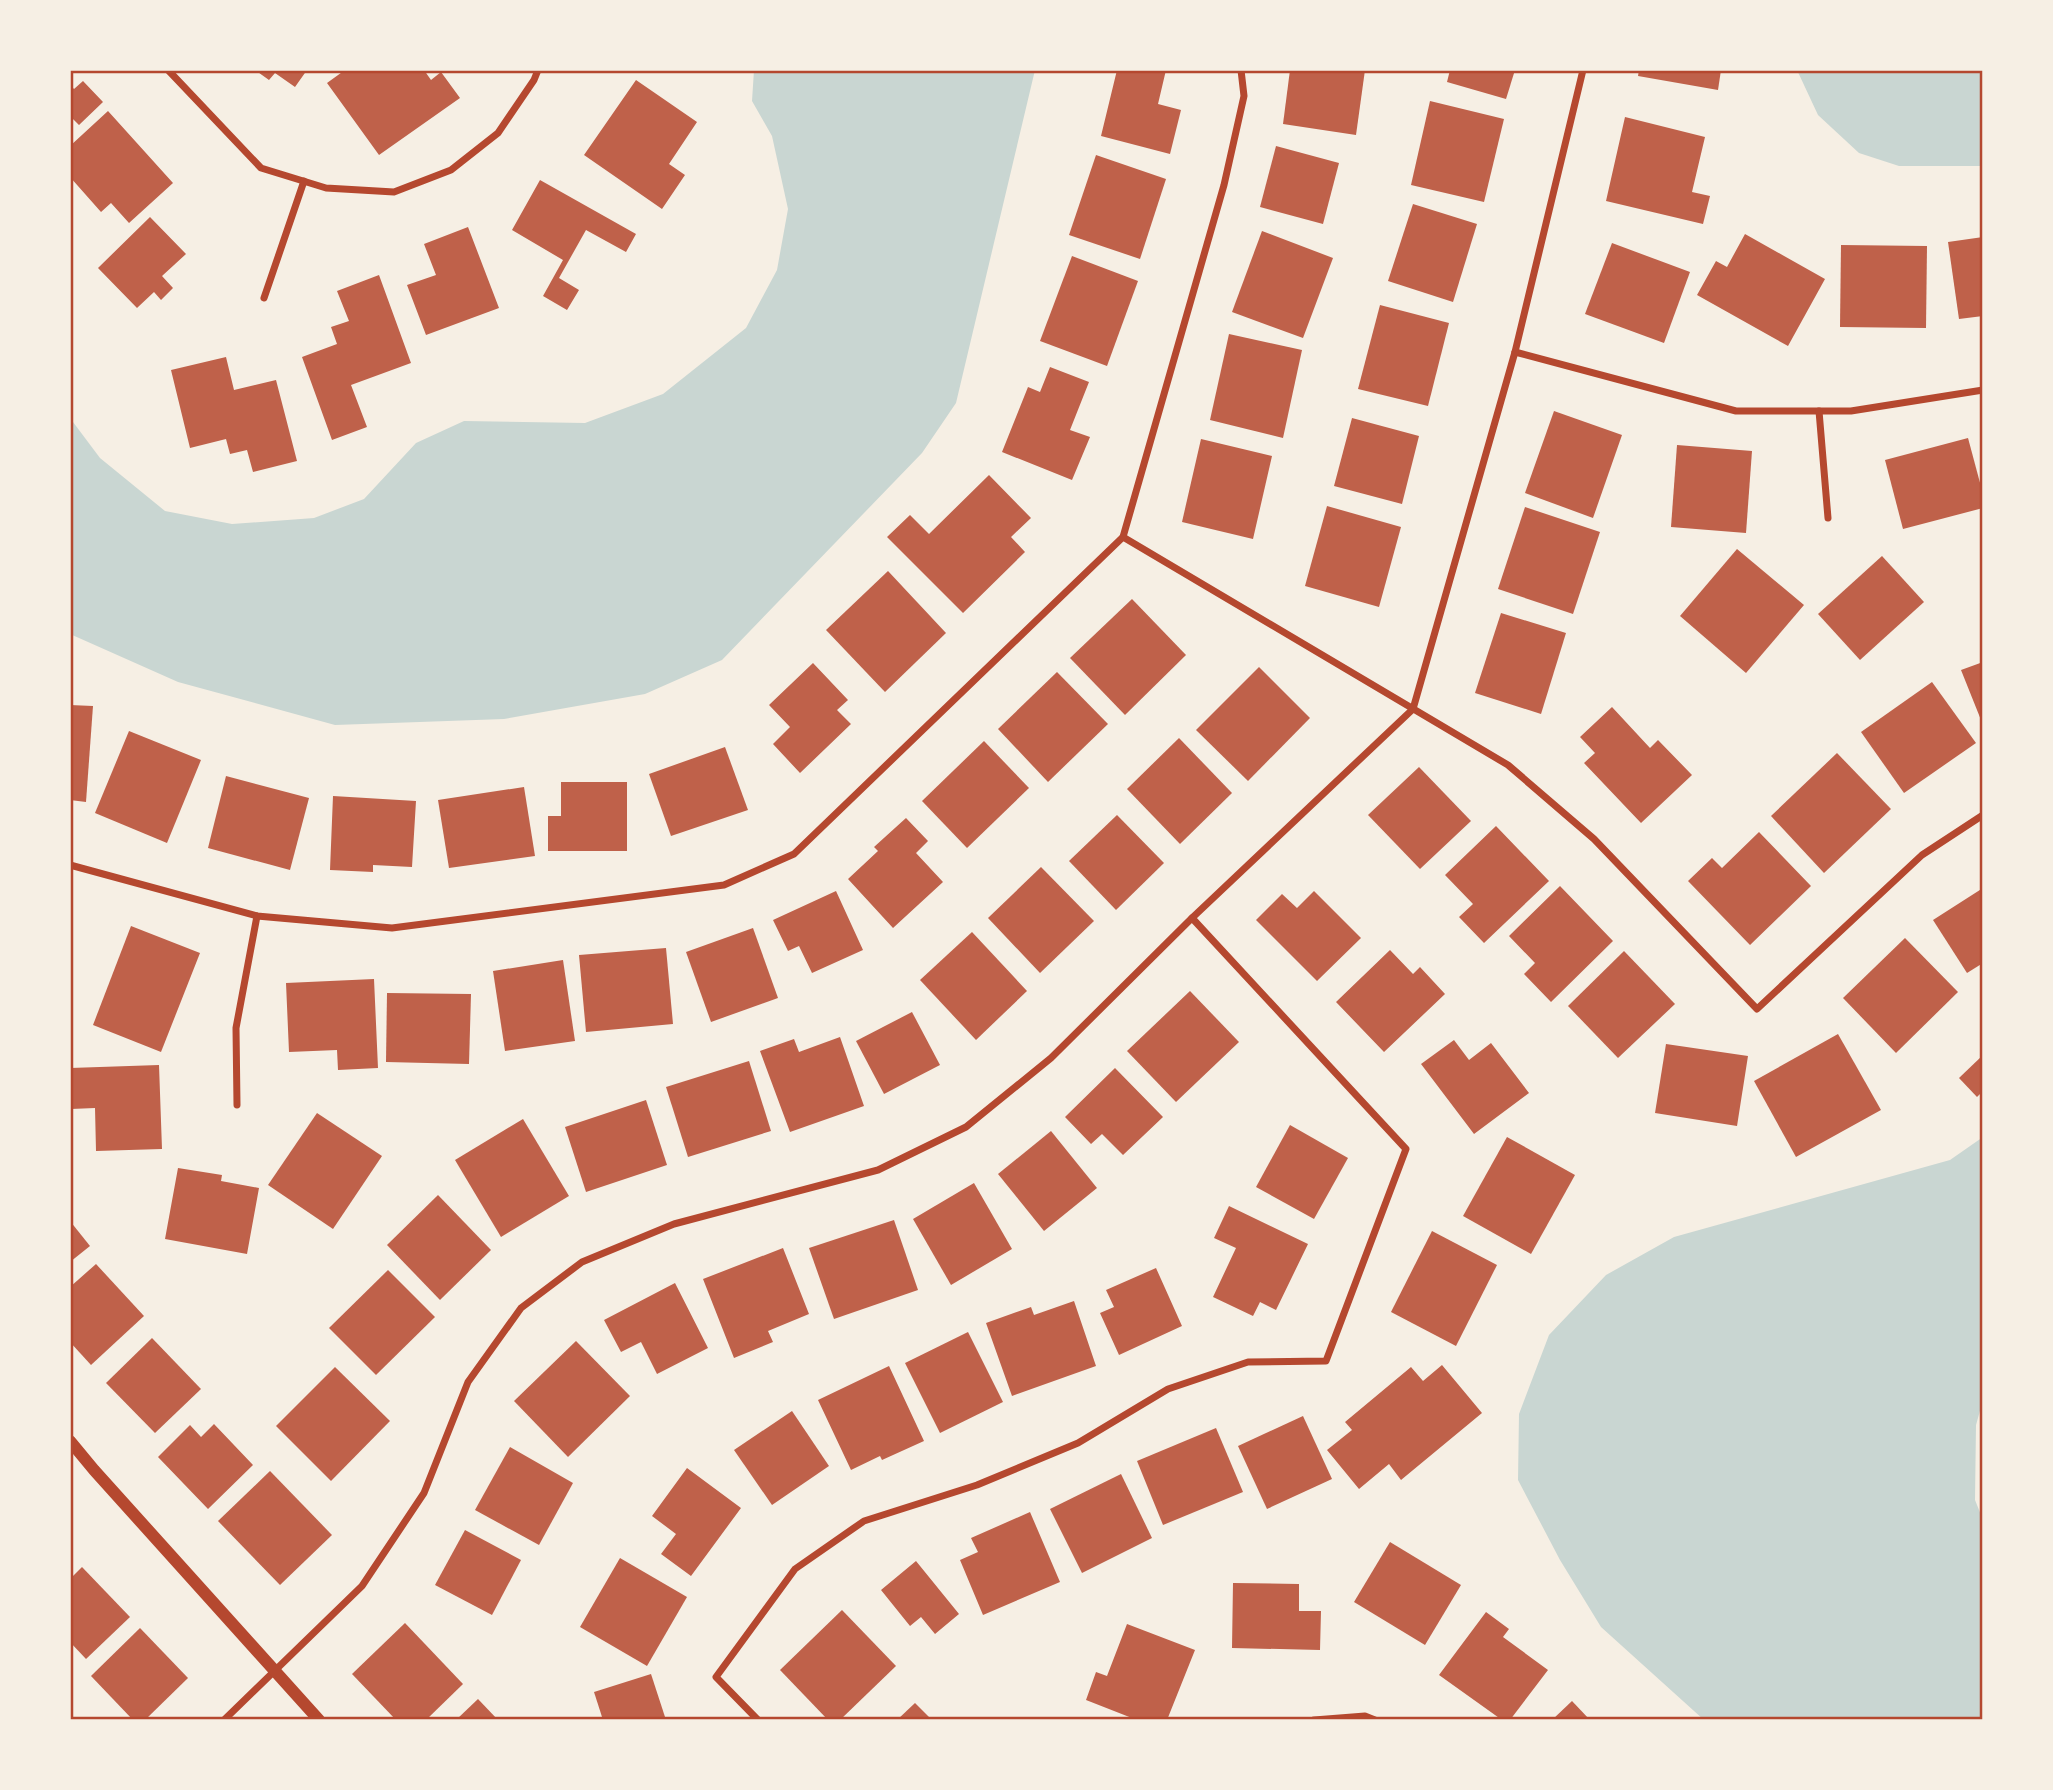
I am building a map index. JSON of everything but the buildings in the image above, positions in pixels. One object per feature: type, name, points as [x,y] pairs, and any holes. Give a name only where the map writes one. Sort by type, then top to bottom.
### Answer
[{"type":"street","points":[[169,70],[261,168],[326,188],[394,192],[451,170],[498,133],[538,70]]},
{"type":"street","points":[[70,865],[257,916],[392,928],[723,885],[794,854],[1123,537],[1224,185],[1244,96],[1241,70]]},
{"type":"street","points":[[225,1720],[362,1586],[424,1493],[468,1382],[520,1308],[582,1262],[674,1224],[878,1170],[966,1127],[1051,1058],[1192,918],[1413,709],[1514,352],[1583,70]]},
{"type":"street","points":[[264,298],[304,181]]},
{"type":"street","points":[[1514,352],[1736,411],[1851,411],[1983,390]]},
{"type":"street","points":[[1819,411],[1828,517]]},
{"type":"street","points":[[1123,537],[1508,765],[1594,839],[1757,1009],[1922,855],[1983,815]]},
{"type":"street","points":[[237,1105],[236,1028],[257,916]]},
{"type":"street","points":[[758,1720],[716,1677],[795,1569],[864,1521],[977,1485],[1078,1443],[1168,1389],[1248,1362],[1326,1361],[1406,1149],[1192,918]]},
{"type":"street","points":[[70,1441],[319,1720]]},
{"type":"street","points":[[1314,1720],[1365,1716],[1374,1720]]},
{"type":"shaded area","points":[[754,70],[1035,70],[956,403],[922,453],[722,660],[645,694],[504,719],[335,725],[178,682],[70,634],[70,418],[100,458],[165,511],[232,524],[314,518],[364,499],[416,443],[464,421],[585,423],[663,394],[746,328],[777,270],[788,209],[772,136],[752,101]]},
{"type":"shaded area","points":[[1797,70],[1983,70],[1983,166],[1899,166],[1859,153],[1818,115]]},
{"type":"shaded area","points":[[1983,1137],[1983,1400],[1976,1425],[1975,1500],[1983,1520],[1983,1720],[1704,1720],[1601,1627],[1560,1560],[1518,1480],[1519,1414],[1549,1335],[1606,1275],[1674,1237],[1950,1160]]}]
